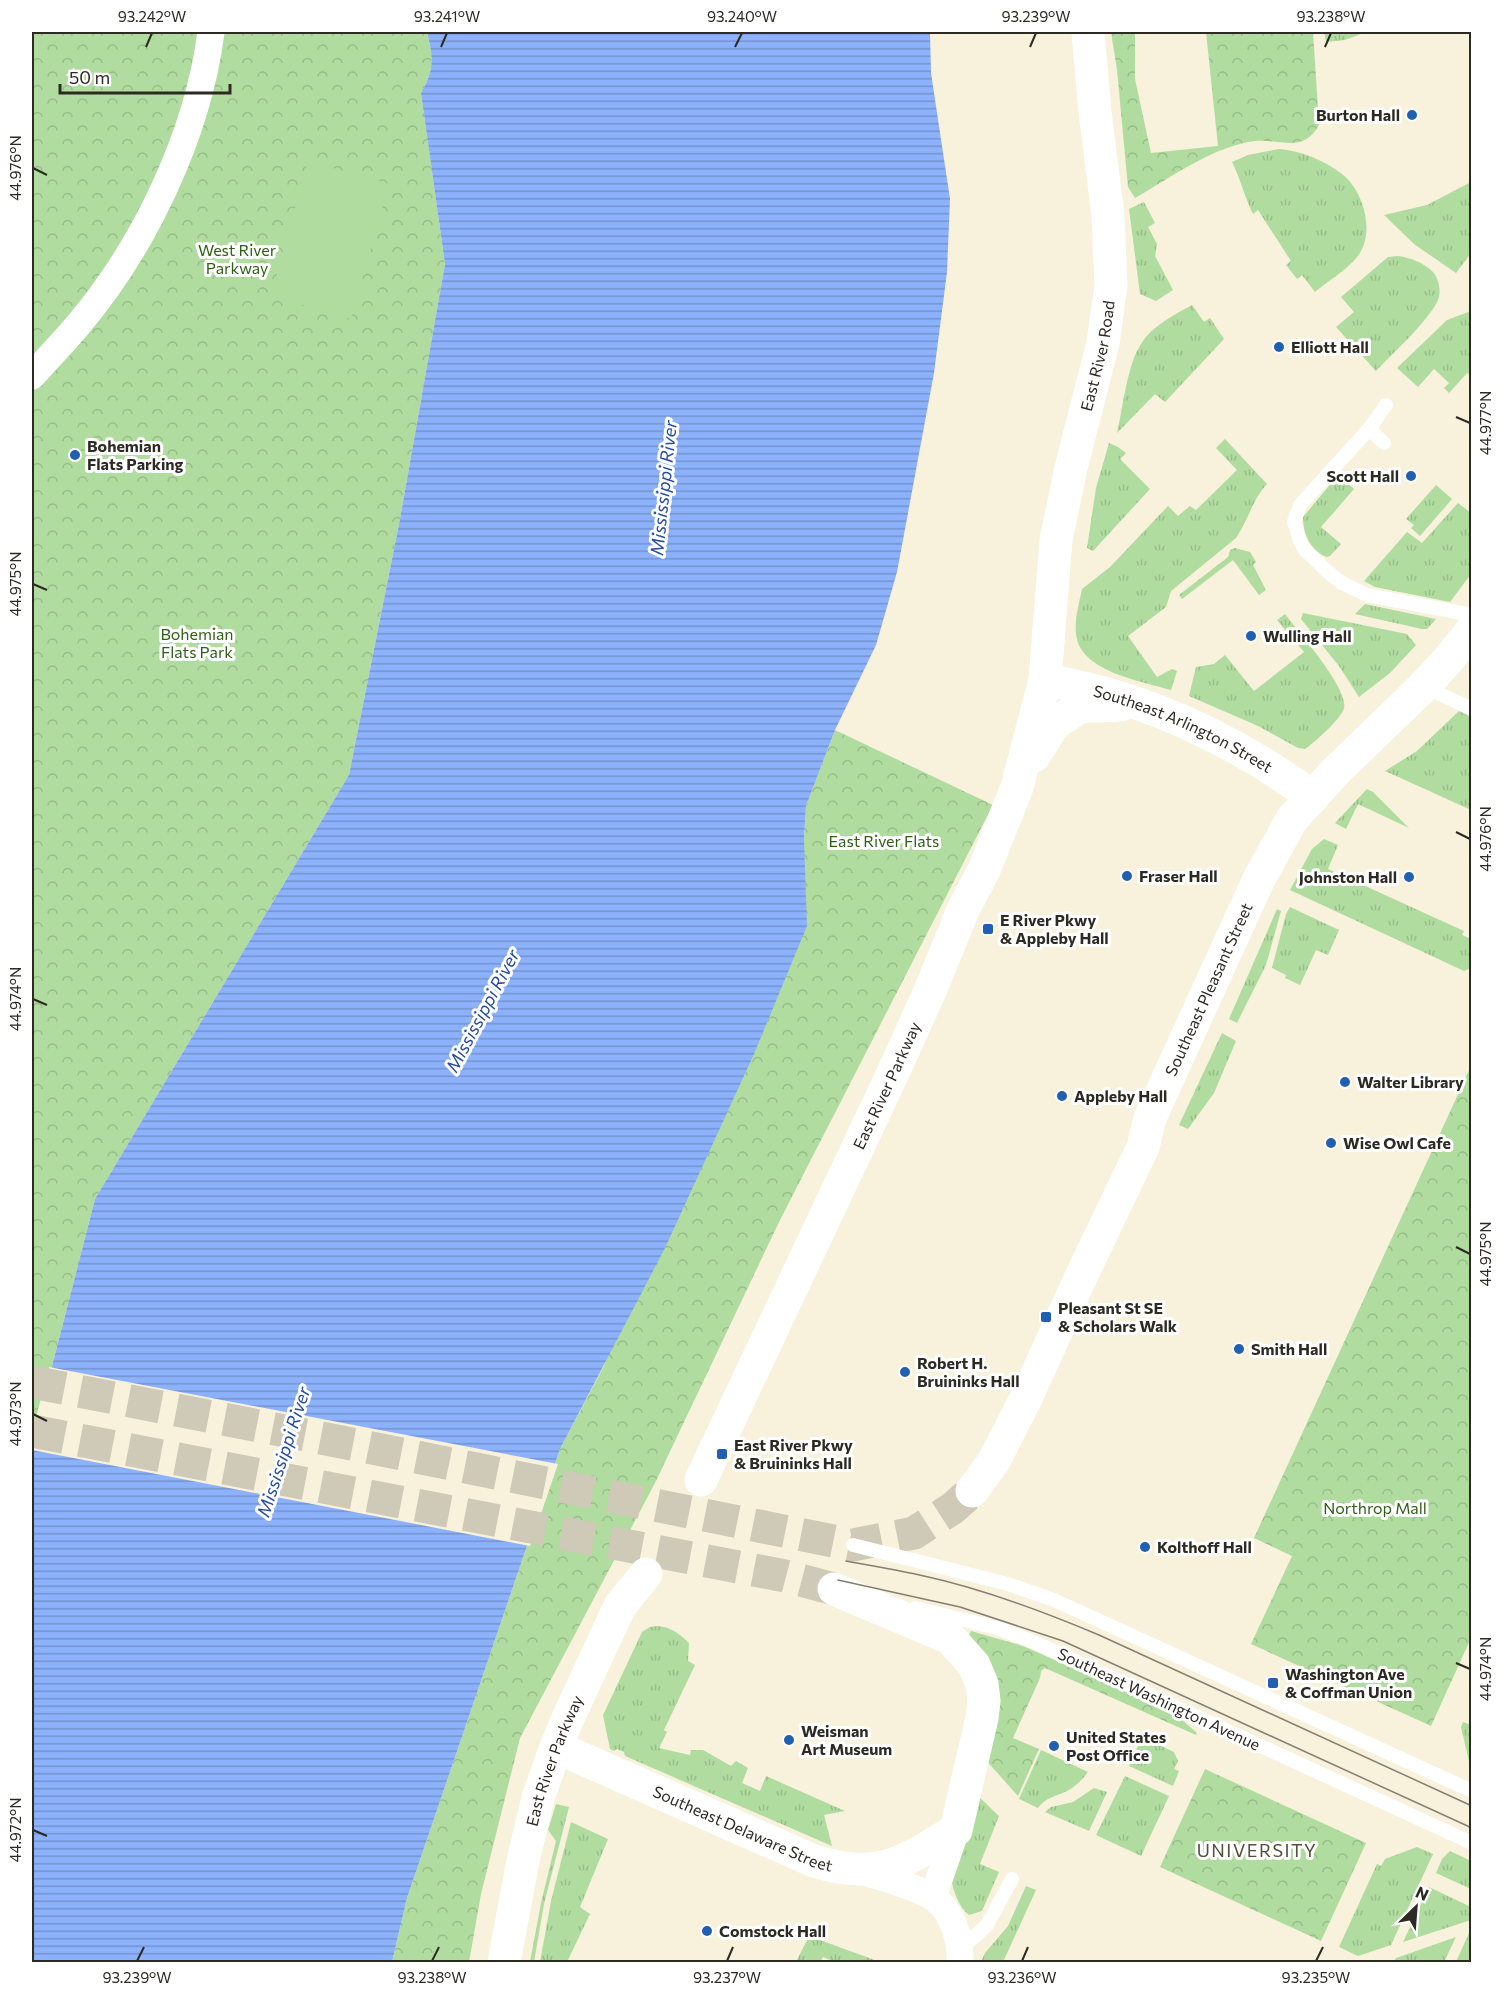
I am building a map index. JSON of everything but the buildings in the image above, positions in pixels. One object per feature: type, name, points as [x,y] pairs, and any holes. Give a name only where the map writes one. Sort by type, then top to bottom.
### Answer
[{"type":"street","points":[[32,376],[79,324],[111,280],[169,182],[198,96],[211,32]]},
{"type":"street","name":"East River Road","points":[[1045,680],[1056,540],[1071,468],[1103,343],[1111,286],[1108,215],[1088,32]]},
{"type":"street","name":"Southeast Pleasant Street","points":[[972,1491],[994,1461],[1027,1396],[1143,1148],[1150,1118],[1258,881],[1292,819],[1336,771],[1424,686],[1472,630]]},
{"type":"street","name":"Southeast Arlington Street","points":[[1045,680],[1093,688],[1173,716],[1268,765],[1313,797]]},
{"type":"street","name":"East River Parkway","points":[[700,1480],[911,1033],[963,910],[984,870],[1017,787],[1045,680]]},
{"type":"street","points":[[1017,787],[1054,724],[1080,707],[1144,705]]},
{"type":"street","name":"East River Parkway","points":[[504,1962],[525,1851],[538,1798],[556,1747],[620,1605],[646,1574]]},
{"type":"street","points":[[834,1589],[950,1638],[974,1665],[982,1684],[984,1701],[982,1718],[956,1830],[933,1897],[945,1910],[956,1929],[960,1956]]},
{"type":"street","name":"Southeast Delaware Street","points":[[556,1747],[814,1861],[859,1870],[933,1897]]},
{"type":"street","points":[[859,1870],[895,1865],[956,1830]]},
{"type":"lane","points":[[1386,405],[1369,429],[1300,505],[1294,522],[1300,542],[1305,550],[1328,572],[1342,583],[1367,595],[1472,615]]},
{"type":"lane","points":[[1369,429],[1384,443]]},
{"type":"lane","points":[[1424,686],[1472,709]]},
{"type":"lane","points":[[853,1545],[978,1575],[1054,1600],[1472,1791]]},
{"type":"lane","name":"Southeast Washington Avenue","points":[[834,1589],[997,1628],[1034,1642],[1472,1843]]},
{"type":"lane","points":[[960,1956],[987,1925],[1012,1879]]},
{"type":"green space","name":"West River Parkway","points":[[32,32],[427,32],[432,63],[429,77],[421,93],[445,264],[400,519],[349,775],[95,1199],[32,1444]]},
{"type":"green space","points":[[1111,32],[1135,32],[1135,79],[1151,153],[1218,146],[1206,32],[1313,32],[1319,125],[1305,140],[1288,143],[1248,142],[1218,151],[1135,198],[1128,187],[1117,70]]},
{"type":"green space","points":[[1324,32],[1366,32],[1345,40],[1326,42]]},
{"type":"green space","points":[[1279,149],[1312,157],[1342,174],[1356,191],[1365,213],[1366,237],[1363,248],[1343,271],[1315,292],[1302,275],[1297,279],[1286,265],[1291,261],[1258,210],[1253,214],[1232,162],[1248,155]]},
{"type":"green space","points":[[308,161],[389,184],[351,319],[271,296]]},
{"type":"green space","points":[[1471,182],[1471,253],[1456,273],[1414,244],[1384,215],[1427,205]]},
{"type":"green space","points":[[1144,202],[1155,223],[1148,227],[1157,244],[1155,256],[1173,290],[1156,301],[1140,294],[1129,209]]},
{"type":"green space","points":[[1398,256],[1416,261],[1432,271],[1440,290],[1439,297],[1421,325],[1376,371],[1336,327],[1354,312],[1341,297],[1388,257]]},
{"type":"green space","points":[[1192,305],[1204,322],[1210,318],[1224,339],[1165,402],[1155,394],[1117,433],[1132,363],[1141,344],[1157,326]]},
{"type":"green space","points":[[1471,311],[1471,376],[1467,373],[1449,393],[1444,388],[1449,383],[1434,369],[1418,387],[1397,368],[1447,320]]},
{"type":"green space","points":[[1225,439],[1267,484],[1236,538],[1171,591],[1166,607],[1128,636],[1157,677],[1172,669],[1177,671],[1171,690],[1131,679],[1103,668],[1082,650],[1077,639],[1076,621],[1082,589],[1110,567],[1168,506],[1178,516],[1190,506],[1196,510],[1237,470],[1216,448]]},
{"type":"green space","points":[[1109,443],[1126,453],[1120,459],[1150,489],[1093,551],[1087,548],[1096,488]]},
{"type":"green space","points":[[1338,475],[1354,489],[1321,527],[1341,544],[1330,556],[1326,557],[1308,541],[1303,517]]},
{"type":"green space","points":[[1436,485],[1452,499],[1420,536],[1411,528],[1414,525],[1406,519]]},
{"type":"green space","points":[[1458,503],[1471,513],[1471,574],[1450,602],[1375,587],[1364,581],[1407,532],[1422,543]]},
{"type":"green space","points":[[1235,548],[1250,552],[1256,562],[1253,565],[1266,590],[1259,595],[1233,560],[1182,599],[1179,595],[1228,557],[1230,550]]},
{"type":"green space","points":[[1365,604],[1436,619],[1427,629],[1422,629],[1355,614]]},
{"type":"green space","points":[[1303,613],[1407,634],[1416,645],[1390,673],[1359,697],[1339,666],[1301,619]]},
{"type":"green space","points":[[1285,614],[1331,674],[1343,699],[1344,708],[1338,718],[1305,749],[1298,748],[1258,726],[1189,696],[1196,667],[1214,664],[1225,655],[1254,691],[1304,652],[1277,620]]},
{"type":"green space","points":[[1459,711],[1471,717],[1471,810],[1385,771],[1417,751]]},
{"type":"green space","name":"East River Flats","points":[[835,730],[993,805],[780,1220],[655,1483],[520,1738],[481,1894],[469,1962],[392,1962],[407,1898],[560,1449],[604,1366],[804,840],[806,806]]},
{"type":"green space","points":[[1367,789],[1373,792],[1409,828],[1358,804],[1346,829],[1335,823]]},
{"type":"green space","points":[[1324,839],[1338,845],[1328,869],[1464,931],[1462,935],[1471,939],[1471,968],[1464,971],[1290,890],[1312,849]]},
{"type":"green space","points":[[1290,907],[1339,930],[1328,955],[1316,950],[1300,985],[1285,978],[1286,975],[1272,968],[1286,914]]},
{"type":"green space","points":[[1277,909],[1281,911],[1266,965],[1237,1023],[1229,1019]]},
{"type":"green space","points":[[1222,1033],[1236,1041],[1214,1093],[1188,1129],[1179,1125]]},
{"type":"green space","name":"Northrop Mall","points":[[1471,1066],[1471,1638],[1431,1726],[1251,1644],[1292,1556],[1254,1538]]},
{"type":"green space","points":[[658,1626],[675,1632],[689,1643],[688,1661],[695,1665],[664,1730],[667,1732],[659,1748],[690,1755],[691,1750],[703,1750],[731,1766],[736,1761],[748,1768],[742,1783],[760,1791],[766,1776],[845,1811],[824,1815],[832,1846],[625,1756],[624,1752],[610,1749],[603,1715],[642,1632],[650,1627]]},
{"type":"green space","points":[[971,1631],[1023,1646],[1174,1713],[1197,1733],[1196,1735],[1045,1668],[1041,1671],[1013,1738],[1039,1749],[1018,1796],[984,1758],[968,1637]]},
{"type":"green space","points":[[1463,1722],[1471,1725],[1469,1736],[1471,1737],[1471,1770],[1461,1727]]},
{"type":"green space","points":[[1142,1737],[1174,1752],[1178,1761],[1174,1769],[1179,1771],[1173,1786],[1129,1766]]},
{"type":"green space","points":[[1041,1750],[1088,1772],[1073,1787],[1048,1799],[1038,1808],[1019,1799]]},
{"type":"green space","points":[[1205,1769],[1366,1843],[1321,1941],[1160,1867]]},
{"type":"green space","points":[[1125,1776],[1169,1796],[1141,1856],[1096,1835]]},
{"type":"green space","points":[[1094,1788],[1107,1792],[1089,1831],[1045,1812],[1051,1807],[1073,1802]]},
{"type":"green space","points":[[977,1795],[999,1816],[980,1864],[999,1872],[982,1911],[969,1915],[959,1903],[951,1879]]},
{"type":"green space","points":[[556,1804],[569,1807],[544,1904],[534,1962],[530,1962],[556,1841],[548,1830]]},
{"type":"green space","points":[[571,1822],[608,1839],[580,1907],[590,1914],[567,1962],[540,1962],[551,1901]]},
{"type":"green space","points":[[1417,1847],[1433,1854],[1391,1945],[1358,1956],[1339,1947],[1377,1864],[1381,1866],[1385,1859]]},
{"type":"green space","points":[[1450,1851],[1471,1861],[1471,1889],[1436,1873],[1442,1859]]},
{"type":"green space","points":[[1026,1886],[1036,1890],[1003,1962],[981,1962],[985,1953],[1008,1926]]},
{"type":"green space","points":[[1429,1887],[1471,1907],[1471,1920],[1403,1942]]},
{"type":"green space","points":[[1471,1932],[1471,1962],[1456,1962],[1469,1933]]},
{"type":"green space","points":[[809,1936],[880,1962],[835,1962],[823,1957],[820,1962],[796,1962]]},
{"type":"green space","points":[[1456,1937],[1444,1962],[1394,1962],[1396,1958]]},
{"type":"water","name":"Mississippi River","points":[[427,32],[930,32],[931,73],[950,199],[947,272],[934,373],[897,572],[876,645],[835,730],[806,806],[804,840],[807,926],[754,1054],[665,1248],[560,1449],[407,1898],[392,1962],[32,1962],[32,1444],[95,1199],[349,775],[400,519],[445,264],[421,93],[429,77],[432,63]]},
{"type":"pier","points":[[49,1367],[558,1464],[530,1546],[32,1450],[32,1433]]},
{"type":"tunnel","points":[[32,1382],[853,1545],[914,1533],[953,1508],[972,1491]]},
{"type":"tunnel","points":[[32,1431],[785,1576],[834,1589]]},
{"type":"tram line","points":[[846,1561],[946,1581],[1013,1601],[1056,1617],[1472,1806]]},
{"type":"tram line","points":[[838,1580],[960,1607],[1063,1641],[1472,1828]]},
{"type":"place","name":"Burton Hall","points":[[1412,115]]},
{"type":"place","name":"Elliott Hall","points":[[1279,347]]},
{"type":"place","name":"Bohemian Flats Parking","points":[[75,455]]},
{"type":"place","name":"Scott Hall","points":[[1411,476]]},
{"type":"place","name":"Wulling Hall","points":[[1251,636]]},
{"type":"place","name":"Fraser Hall","points":[[1127,876]]},
{"type":"place","name":"Johnston Hall","points":[[1409,877]]},
{"type":"place","name":"E River Pkwy & Appleby Hall","points":[[988,929]]},
{"type":"place","name":"Walter Library","points":[[1345,1082]]},
{"type":"place","name":"Appleby Hall","points":[[1062,1096]]},
{"type":"place","name":"Wise Owl Cafe","points":[[1331,1143]]},
{"type":"place","name":"Pleasant St SE & Scholars Walk","points":[[1046,1317]]},
{"type":"place","name":"Smith Hall","points":[[1239,1349]]},
{"type":"place","name":"Robert H. Bruininks Hall","points":[[905,1372]]},
{"type":"place","name":"East River Pkwy & Bruininks Hall","points":[[722,1454]]},
{"type":"place","name":"Kolthoff Hall","points":[[1145,1547]]},
{"type":"place","name":"Washington Ave & Coffman Union","points":[[1273,1683]]},
{"type":"place","name":"Weisman Art Museum","points":[[789,1740]]},
{"type":"place","name":"United States Post Office","points":[[1054,1746]]},
{"type":"place","name":"Comstock Hall","points":[[707,1931]]},
{"type":"district","name":"UNIVERSITY","points":[[1257,1851]]},
{"type":"park label","name":"Bohemian Flats Park","points":[[197,643]]}]
